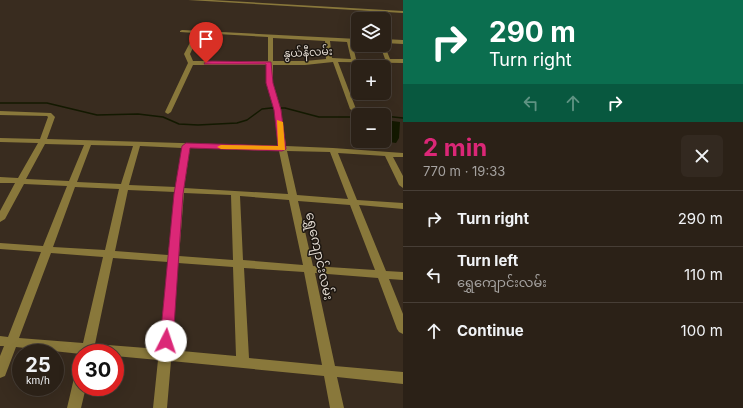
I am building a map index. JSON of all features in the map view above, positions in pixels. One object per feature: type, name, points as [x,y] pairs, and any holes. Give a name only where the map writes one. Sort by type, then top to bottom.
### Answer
[{"type":"street","points":[[190,0],[402,12]]},
{"type":"street","points":[[182,31],[271,37],[349,40],[354,60]]},
{"type":"street","points":[[168,112],[191,63],[187,54],[198,32]]},
{"type":"street","name":"ရွှေကျောင်းလမ်း","points":[[271,37],[269,63],[270,83],[277,108],[282,149],[309,268],[336,408]]},
{"type":"street","points":[[327,39],[332,60],[353,108]]},
{"type":"street","points":[[391,41],[403,42]]},
{"type":"street","points":[[385,52],[388,60]]},
{"type":"street","name":"နွယ်နီလမ်း","points":[[191,63],[305,64],[332,60],[351,60]]},
{"type":"street","name":"နွယ်နီလမ်း","points":[[391,60],[403,61]]},
{"type":"street","points":[[0,113],[49,114],[52,117],[43,142],[22,182],[0,218]]},
{"type":"street","points":[[0,140],[333,150],[403,155]]},
{"type":"street","points":[[0,372],[6,342],[48,250],[71,185],[88,143]]},
{"type":"street","points":[[89,344],[124,188],[137,144]]},
{"type":"street","points":[[160,408],[166,355],[173,258],[186,146]]},
{"type":"street","points":[[333,150],[380,274],[403,329]]},
{"type":"street","points":[[388,154],[403,185]]},
{"type":"street","points":[[0,180],[234,193],[403,206]]},
{"type":"street","points":[[234,193],[239,263],[243,363]]},
{"type":"street","points":[[0,246],[403,276]]},
{"type":"street","points":[[6,342],[72,349]]},
{"type":"street","points":[[124,353],[166,355],[403,378]]},
{"type":"street","points":[[74,408],[77,396]]},
{"type":"shaded area","points":[[391,121],[400,122],[399,138],[396,143],[391,142]]},
{"type":"waterway","points":[[0,103],[47,103],[97,115],[138,114],[163,117],[179,124],[198,125],[237,123],[247,120],[262,109],[271,108],[285,108],[319,117],[351,117]]},
{"type":"waterway","points":[[391,117],[403,118]]},
{"type":"slow traffic","points":[[221,147],[282,149],[279,122]]},
{"type":"route","points":[[166,341],[179,194],[186,146],[282,149],[278,110],[272,95],[270,83],[269,63],[206,63]]}]
